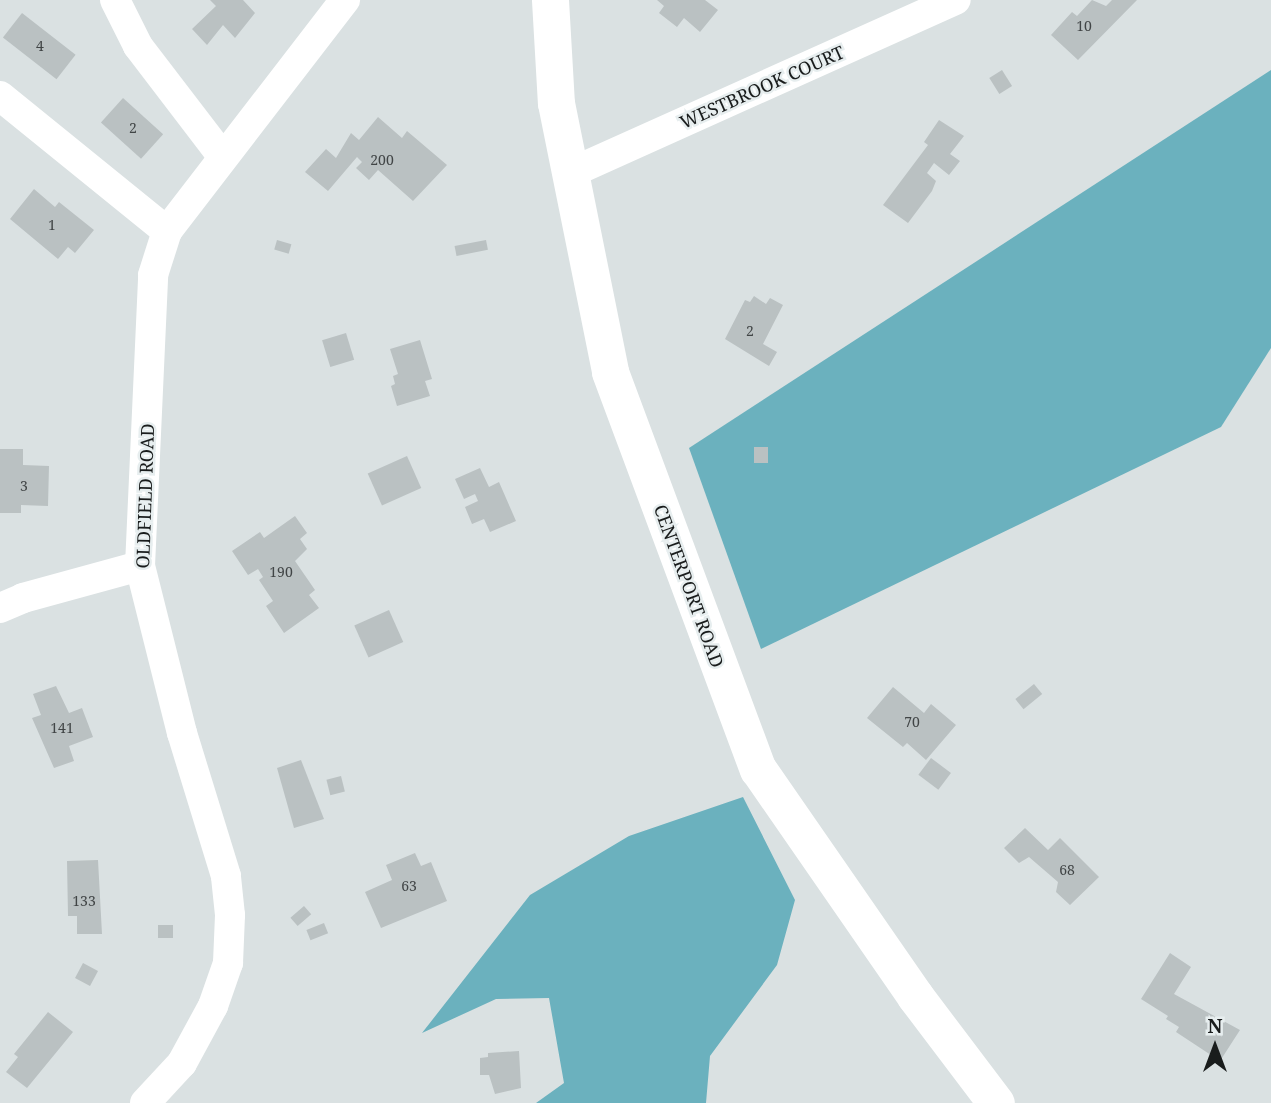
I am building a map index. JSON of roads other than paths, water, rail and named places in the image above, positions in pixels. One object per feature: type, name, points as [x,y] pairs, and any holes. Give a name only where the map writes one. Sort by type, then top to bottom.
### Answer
[{"type":"main road","name":"CENTERPORT ROAD","points":[[551,0],[556,103],[568,174],[610,372],[758,769],[915,996],[996,1103]]},
{"type":"street","points":[[115,0],[138,46],[222,156]]},
{"type":"street","name":"OLDFIELD ROAD","points":[[145,1103],[182,1063],[213,1006],[228,963],[230,915],[226,876],[182,733],[140,566],[153,275],[167,231],[222,156],[345,0]]},
{"type":"street","name":"WESTBROOK COURT","points":[[568,174],[956,0]]},
{"type":"street","points":[[0,96],[167,231]]},
{"type":"street","points":[[0,608],[23,598],[140,566]]}]
